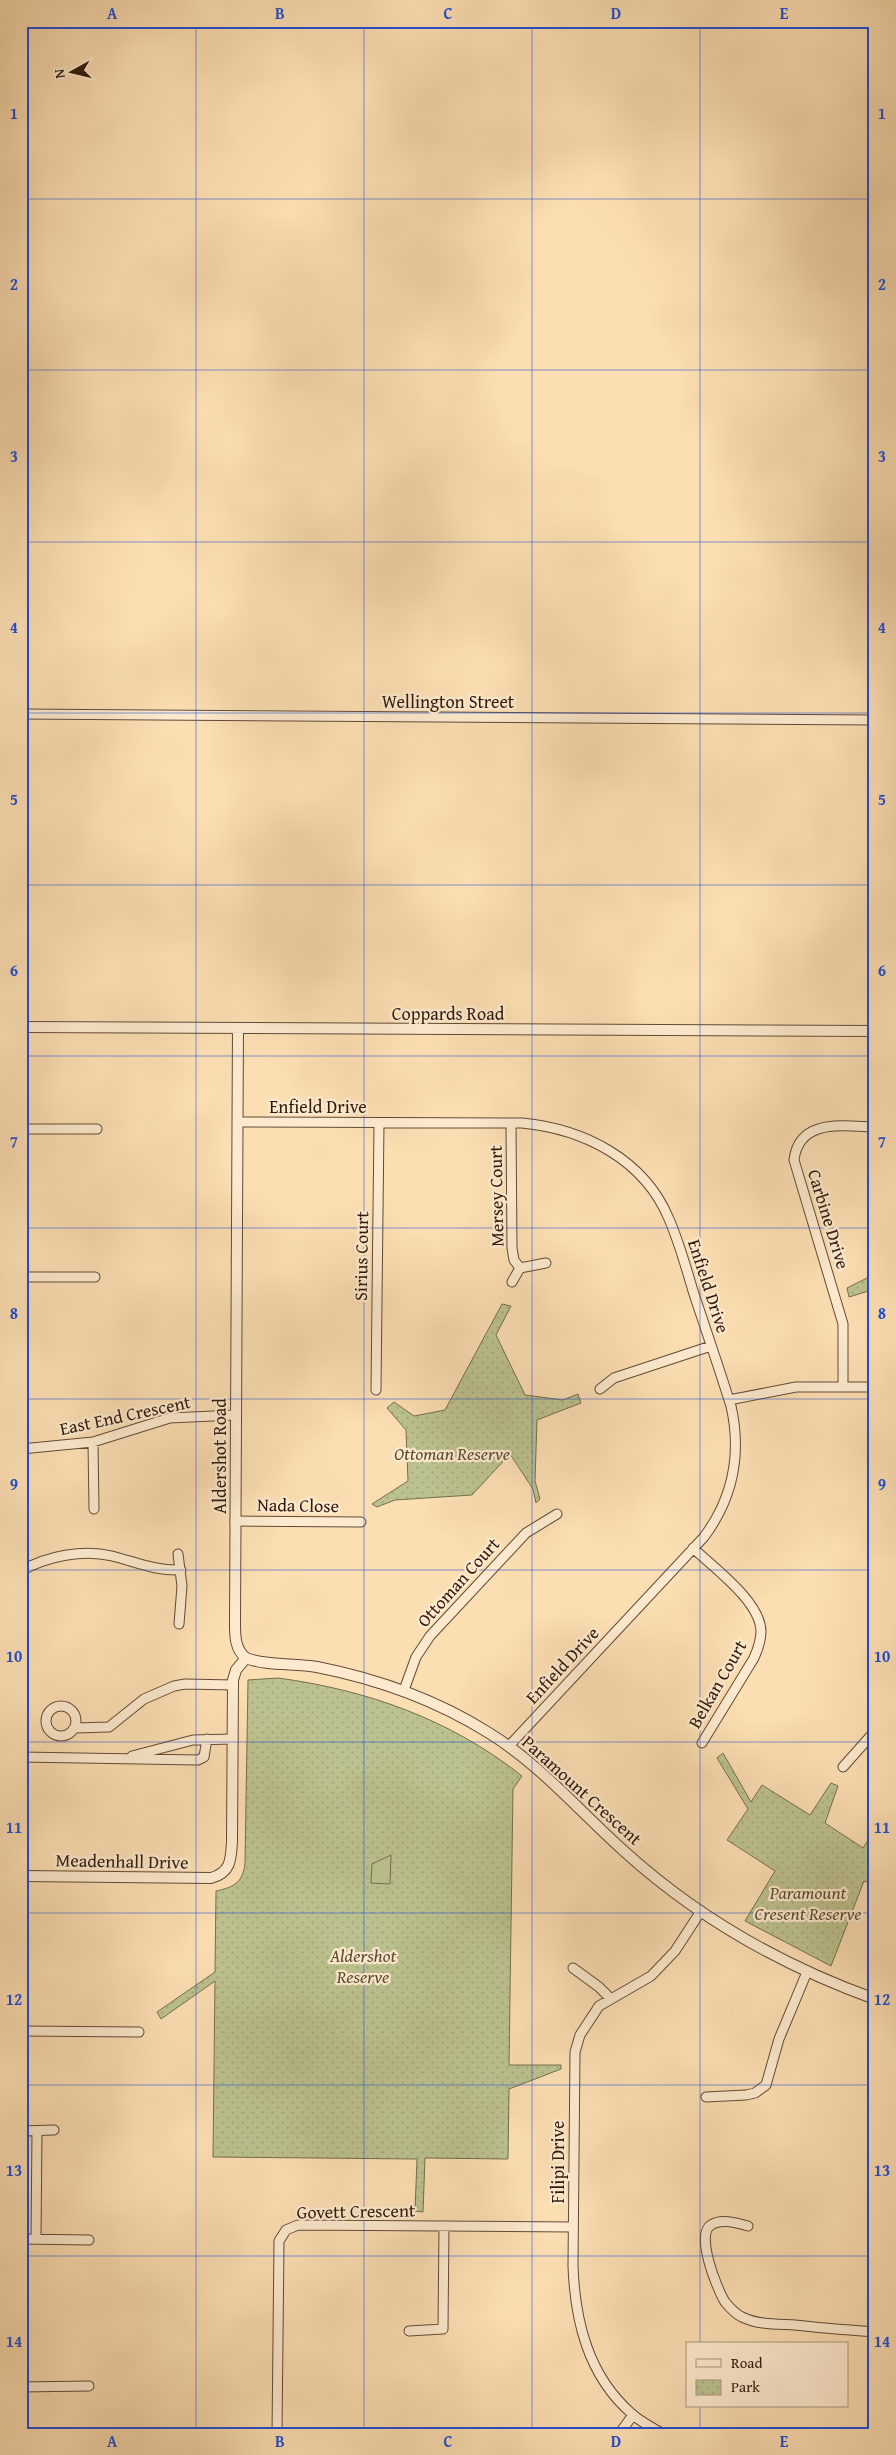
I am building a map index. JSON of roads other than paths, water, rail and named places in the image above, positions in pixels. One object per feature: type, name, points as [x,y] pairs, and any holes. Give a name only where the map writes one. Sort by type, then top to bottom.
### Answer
[{"type":"street","name":"Wellington Street","points":[[21,714],[875,720]]},
{"type":"street","name":"Coppards Road","points":[[21,1027],[875,1031]]},
{"type":"street","name":"Aldershot Road","points":[[238,1028],[235,1633],[238,1650],[246,1658]]},
{"type":"street","name":"Enfield Drive","points":[[238,1122],[511,1123],[563,1129],[601,1144],[617,1154],[635,1170],[649,1187],[668,1217],[729,1400],[736,1438],[732,1480],[723,1507],[693,1548],[509,1746]]},
{"type":"street","name":"Sirius Court","points":[[376,1390],[379,1123]]},
{"type":"street","name":"Mersey Court","points":[[511,1123],[512,1248],[514,1260],[520,1268]]},
{"type":"street","name":"Carbine Drive","points":[[843,1386],[843,1324],[794,1160],[799,1142],[806,1135],[817,1129],[828,1127],[875,1127]]},
{"type":"street","points":[[21,1129],[97,1129]]},
{"type":"street","name":"Mersey Court","points":[[520,1268],[546,1264]]},
{"type":"street","name":"Mersey Court","points":[[512,1282],[520,1268]]},
{"type":"street","points":[[21,1277],[95,1277]]},
{"type":"street","points":[[600,1389],[614,1378],[711,1346]]},
{"type":"street","points":[[729,1400],[796,1387],[875,1387]]},
{"type":"street","name":"East End Crescent","points":[[21,1448],[93,1442],[170,1418],[235,1416]]},
{"type":"street","points":[[93,1442],[94,1509]]},
{"type":"street","name":"Ottoman Court","points":[[404,1690],[416,1657],[430,1636],[526,1532],[557,1514]]},
{"type":"street","name":"Nada Close","points":[[235,1521],[361,1522]]},
{"type":"street","name":"Belkan Court","points":[[693,1548],[747,1599],[757,1615],[761,1630],[760,1643],[754,1658],[702,1742]]},
{"type":"street","points":[[21,1571],[48,1559],[98,1553],[155,1569],[181,1570]]},
{"type":"street","points":[[178,1554],[182,1586],[178,1624]]},
{"type":"street","points":[[129,1757],[164,1747],[207,1739],[233,1739],[234,1674],[246,1658]]},
{"type":"street","name":"Paramount Crescent","points":[[246,1658],[315,1666],[404,1690],[448,1710],[509,1746],[548,1778],[626,1853],[701,1911],[758,1947],[807,1972],[875,1998]]},
{"type":"street","points":[[75,1728],[110,1727],[144,1699],[174,1686],[185,1684],[233,1685]]},
{"type":"street","points":[[843,1767],[875,1731]]},
{"type":"street","points":[[21,1757],[202,1759],[206,1753],[207,1739]]},
{"type":"street","name":"Meadenhall Drive","points":[[21,1876],[211,1878],[222,1874],[229,1866],[232,1854],[233,1739]]},
{"type":"street","points":[[164,1747],[164,1760]]},
{"type":"street","name":"Filipi Drive","points":[[663,2434],[633,2415],[615,2397],[599,2374],[579,2326],[574,2298],[575,2052],[580,2035],[589,2019],[610,1998],[651,1976],[675,1952],[701,1911]]},
{"type":"street","points":[[573,1968],[599,1987],[610,1998]]},
{"type":"street","points":[[706,2097],[746,2095],[755,2093],[766,2085],[779,2039],[807,1972]]},
{"type":"street","points":[[21,2031],[139,2032]]},
{"type":"street","points":[[22,2131],[54,2130]]},
{"type":"street","points":[[36,2239],[37,2131]]},
{"type":"street","points":[[748,2226],[732,2222],[715,2222],[709,2225],[705,2232],[704,2246],[721,2293],[732,2310],[741,2317],[763,2323],[875,2332]]},
{"type":"street","name":"Govett Crescent","points":[[277,2434],[279,2241],[282,2234],[298,2225],[573,2228]]},
{"type":"street","points":[[409,2330],[443,2329],[444,2226]]},
{"type":"street","points":[[21,2239],[89,2240]]},
{"type":"street","points":[[21,2387],[88,2386]]},
{"type":"street","points":[[618,2434],[633,2415]]},
{"type":"park label","name":"Ottoman Reserve","points":[[452,1453]]},
{"type":"park label","name":"Paramount Cresent Reserve","points":[[808,1902]]},
{"type":"park label","name":"Aldershot Reserve","points":[[363,1965]]}]
